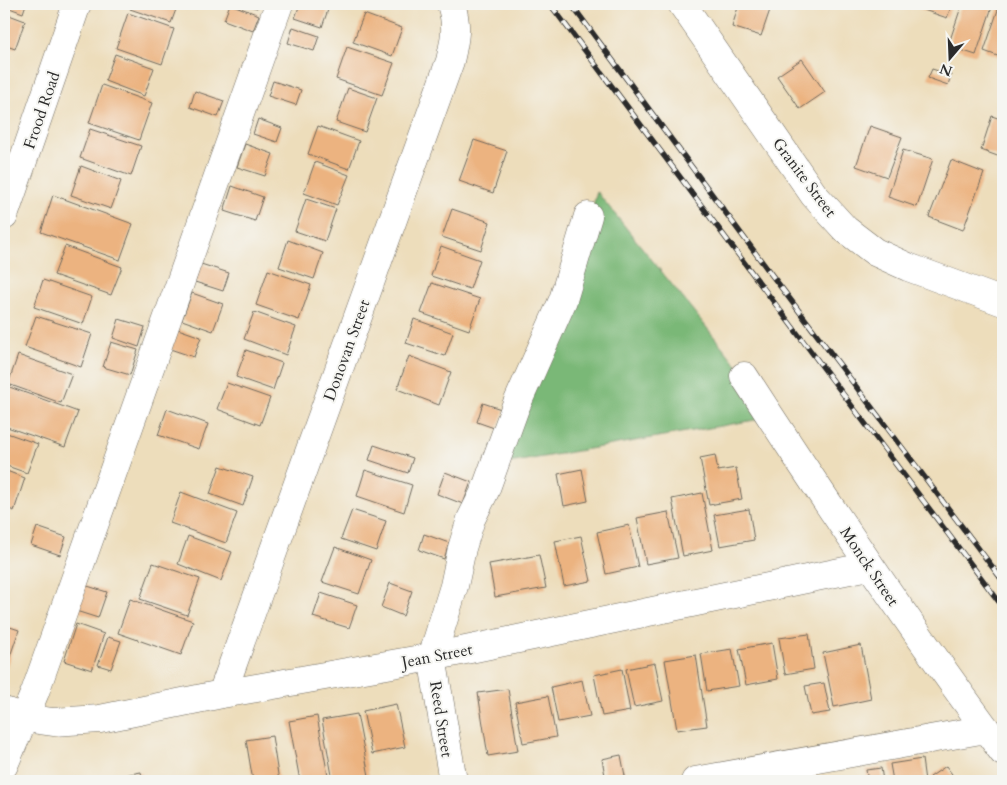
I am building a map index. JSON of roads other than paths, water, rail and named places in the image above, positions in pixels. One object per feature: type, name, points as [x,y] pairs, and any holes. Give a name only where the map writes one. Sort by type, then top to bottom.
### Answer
[{"type":"street","name":"Frood Road","points":[[4,216],[77,4]]},
{"type":"street","points":[[4,765],[14,715],[39,683],[280,4]]},
{"type":"street","name":"Donovan Street","points":[[222,694],[450,61],[455,40],[456,19],[451,4]]},
{"type":"street","name":"Granite Street","points":[[682,4],[814,195],[845,229],[875,252],[1003,302]]},
{"type":"street","points":[[432,657],[454,586],[462,548],[471,519],[485,491],[519,399],[563,300],[588,216]]},
{"type":"street","name":"Monck Street","points":[[744,376],[869,566],[1003,752]]},
{"type":"street","name":"Jean Street","points":[[14,715],[53,722],[100,719],[222,694],[432,657],[869,566]]},
{"type":"street","name":"Reed Street","points":[[432,657],[453,781]]},
{"type":"street","points":[[695,781],[986,729]]},
{"type":"railway","points":[[550,4],[1003,607]]},
{"type":"railway","points":[[571,4],[771,274],[1003,581]]}]
